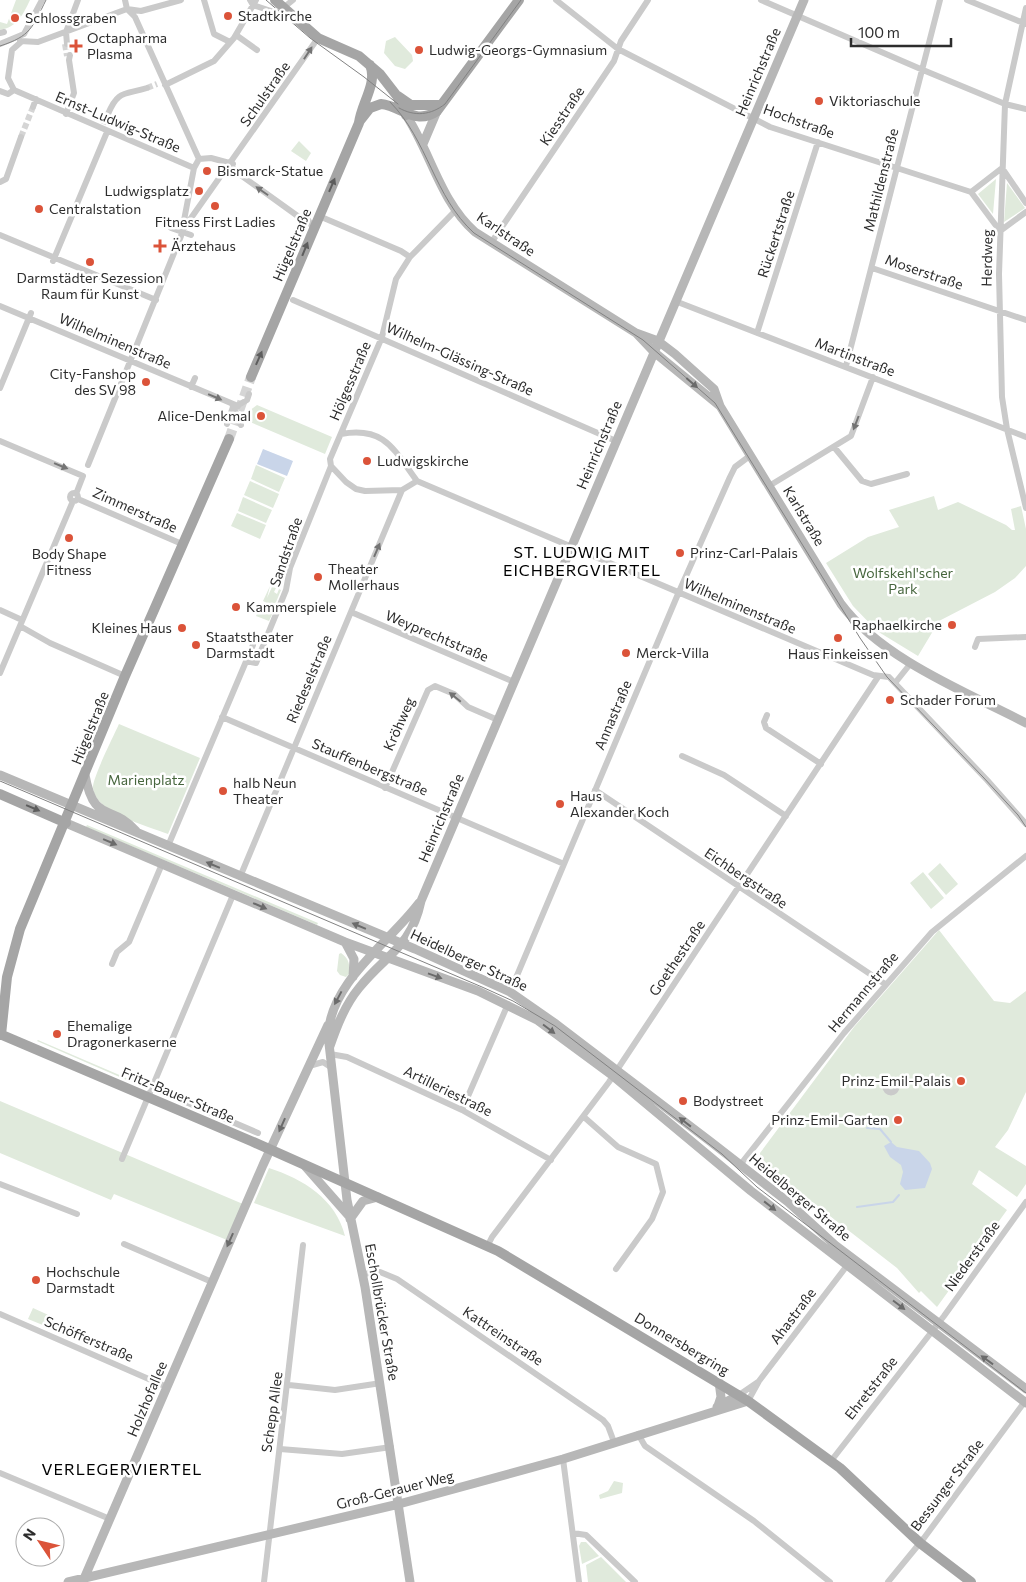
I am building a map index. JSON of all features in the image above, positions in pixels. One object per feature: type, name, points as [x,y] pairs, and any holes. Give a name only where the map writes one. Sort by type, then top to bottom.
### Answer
[{"type":"main road","name":"Karlstraße","points":[[275,0],[318,38],[359,56],[380,74],[397,96],[455,211],[475,232],[636,333],[658,341],[714,389],[720,406],[849,614],[873,639],[911,663],[1026,723]]},
{"type":"main road","points":[[422,144],[439,108],[454,91],[518,0]]},
{"type":"main road","name":"Heinrichstraße","points":[[389,959],[403,944],[417,918],[421,901],[804,0]]},
{"type":"main road","name":"Hügelstraße","points":[[251,377],[358,123],[360,112],[372,82],[370,65]]},
{"type":"main road","points":[[397,96],[411,105],[439,108]]},
{"type":"main road","name":"Hügelstraße","points":[[358,123],[370,108],[381,104],[406,115]]},
{"type":"main road","points":[[406,115],[421,117],[439,108]]},
{"type":"main road","name":"Karlstraße","points":[[636,333],[654,352],[720,406]]},
{"type":"main road","name":"Hügelstraße","points":[[0,1036],[4,976],[20,929],[66,823],[125,676],[229,439]]},
{"type":"main road","name":"Heidelberger Straße","points":[[0,775],[403,944],[510,992],[535,1008],[615,1073],[732,1175],[935,1327],[1025,1402]]},
{"type":"main road","points":[[85,775],[88,791],[99,809],[129,823],[138,833]]},
{"type":"main road","points":[[0,794],[66,823]]},
{"type":"main road","name":"Heidelberger Straße","points":[[66,823],[345,942],[508,1004],[537,1020],[615,1073],[788,1202],[850,1262]]},
{"type":"main road","name":"Heinrichstraße","points":[[375,954],[421,901]]},
{"type":"main road","points":[[345,942],[354,959],[353,977]]},
{"type":"main road","name":"Eschollbrücker Straße","points":[[375,954],[353,977],[334,1005],[329,1023],[330,1050],[350,1219],[362,1274],[381,1383],[410,1582]]},
{"type":"main road","points":[[330,1050],[351,998],[372,974],[389,959]]},
{"type":"main road","name":"Holzhofallee","points":[[84,1580],[270,1150],[329,1023]]},
{"type":"main road","name":"Fritz-Bauer-Straße","points":[[0,1036],[149,1092],[270,1150],[345,1182]]},
{"type":"main road","points":[[303,1164],[334,1196],[350,1219],[363,1201],[378,1197]]},
{"type":"main road","points":[[732,1175],[740,1165]]},
{"type":"main road","name":"Donnersbergring","points":[[345,1182],[488,1245],[719,1382],[831,1461],[855,1481],[920,1543],[971,1582]]},
{"type":"main road","name":"Heidelberger Straße","points":[[935,1327],[1026,1389]]},
{"type":"main road","points":[[718,1406],[721,1396],[719,1382]]},
{"type":"main road","name":"Groß-Gerauer Weg","points":[[708,1413],[739,1395]]},
{"type":"main road","name":"Groß-Gerauer Weg","points":[[68,1582],[84,1580],[399,1504],[563,1459],[748,1401]]},
{"type":"street","points":[[0,91],[8,94],[14,90],[8,78],[12,50],[21,40],[42,0]]},
{"type":"street","points":[[67,44],[66,32],[78,0]]},
{"type":"street","points":[[125,0],[127,9],[135,17],[162,83],[197,157]]},
{"type":"street","points":[[0,44],[21,40],[38,42],[127,9],[141,11],[180,0]]},
{"type":"street","points":[[204,0],[214,34],[230,42]]},
{"type":"street","points":[[284,8],[293,0]]},
{"type":"street","name":"Hochstraße","points":[[556,0],[618,49],[770,126],[897,166],[971,192]]},
{"type":"street","name":"Kiesstraße","points":[[491,243],[596,89],[614,61],[622,40],[648,0]]},
{"type":"street","points":[[761,0],[923,70],[1005,104],[1026,110]]},
{"type":"street","name":"Mathildenstraße","points":[[846,366],[940,0]]},
{"type":"street","points":[[967,0],[1024,24]]},
{"type":"street","points":[[162,83],[214,61],[236,35],[253,2],[272,11]]},
{"type":"street","name":"Herdweg","points":[[1026,8],[1005,104],[999,311],[1002,388],[1007,429],[1026,508]]},
{"type":"street","points":[[236,35],[257,50]]},
{"type":"street","name":"Schulstraße","points":[[232,164],[318,38]]},
{"type":"street","points":[[66,114],[74,93],[69,57]]},
{"type":"street","points":[[108,114],[116,98],[122,94],[147,88]]},
{"type":"street","name":"Ernst-Ludwig-Straße","points":[[14,90],[192,167]]},
{"type":"street","name":"Ernst-Ludwig-Straße","points":[[33,107],[36,99]]},
{"type":"street","points":[[54,260],[77,211],[104,128]]},
{"type":"street","points":[[0,182],[6,180],[20,137]]},
{"type":"street","name":"Rückertstraße","points":[[757,333],[818,142]]},
{"type":"street","points":[[197,157],[212,158],[232,164]]},
{"type":"street","points":[[88,465],[131,361],[132,352],[152,305],[173,264],[182,234],[192,167],[197,157]]},
{"type":"street","points":[[232,164],[235,171],[299,216],[308,220],[314,229]]},
{"type":"street","points":[[182,234],[232,164]]},
{"type":"street","points":[[1026,203],[1002,168],[971,192],[1000,231],[1026,212]]},
{"type":"street","name":"Hölgesstraße","points":[[331,466],[331,455],[382,337],[392,288],[410,257],[455,211]]},
{"type":"street","points":[[319,216],[401,251],[410,257]]},
{"type":"street","points":[[171,228],[182,234],[191,235]]},
{"type":"street","points":[[0,235],[147,299],[152,305]]},
{"type":"street","name":"Moserstraße","points":[[872,268],[1026,320]]},
{"type":"street","name":"Wilhelm-Glässing-Straße","points":[[293,300],[382,337],[616,441]]},
{"type":"street","name":"Martinstraße","points":[[675,301],[1026,436]]},
{"type":"street","name":"Wilhelminenstraße","points":[[0,306],[22,312],[234,406]]},
{"type":"street","points":[[0,388],[30,316]]},
{"type":"street","points":[[769,486],[851,436],[873,377]]},
{"type":"street","points":[[191,387],[195,378]]},
{"type":"street","points":[[226,424],[234,406],[246,400],[250,394]]},
{"type":"street","points":[[234,406],[241,425]]},
{"type":"street","points":[[331,466],[356,489],[402,490],[417,481],[385,440],[370,432],[357,431],[341,434]]},
{"type":"street","points":[[0,441],[84,476],[0,673]]},
{"type":"street","points":[[834,447],[862,481],[872,484],[907,474]]},
{"type":"street","name":"Annastraße","points":[[510,992],[678,594],[735,467],[751,455]]},
{"type":"street","name":"Sandstraße","points":[[246,661],[256,663],[286,590],[290,568],[331,466]]},
{"type":"street","name":"Wilhelminenstraße","points":[[417,481],[678,594],[878,677],[889,677],[895,683]]},
{"type":"street","name":"Riedeselstraße","points":[[240,877],[402,490]]},
{"type":"street","name":"Zimmerstraße","points":[[76,498],[182,544]]},
{"type":"street","points":[[0,610],[50,643],[125,676]]},
{"type":"street","name":"Weyprechtstraße","points":[[350,612],[514,682]]},
{"type":"street","points":[[975,647],[978,639],[1026,637]]},
{"type":"street","name":"Sandstraße","points":[[168,846],[252,645]]},
{"type":"street","points":[[911,663],[895,683],[984,776],[1026,824]]},
{"type":"street","name":"Goethestraße","points":[[488,1245],[615,1073],[878,677]]},
{"type":"street","name":"Kröhweg","points":[[385,788],[428,690],[435,686],[454,694],[468,707],[498,720]]},
{"type":"street","points":[[766,715],[764,722],[766,728],[821,764]]},
{"type":"street","name":"Stauffenbergstraße","points":[[222,717],[564,864]]},
{"type":"street","points":[[682,756],[724,775],[786,816]]},
{"type":"street","name":"Eichbergstraße","points":[[595,790],[885,984]]},
{"type":"street","name":"Hermannstraße","points":[[740,1165],[885,984],[932,932],[1026,856]]},
{"type":"street","points":[[112,964],[117,952],[129,942],[162,864]]},
{"type":"street","points":[[122,1159],[233,895]]},
{"type":"street","points":[[462,1110],[508,1004]]},
{"type":"street","name":"Artilleriestraße","points":[[330,1050],[462,1110],[551,1160]]},
{"type":"street","points":[[308,1066],[323,1062],[332,1068]]},
{"type":"street","name":"Fritz-Bauer-Straße","points":[[149,1092],[258,1133]]},
{"type":"street","points":[[584,1117],[618,1146],[656,1164],[663,1192],[652,1219],[616,1269]]},
{"type":"street","points":[[0,1184],[77,1214]]},
{"type":"street","name":"Niederstraße","points":[[935,1327],[1026,1202]]},
{"type":"street","points":[[124,1244],[212,1282]]},
{"type":"street","name":"Schepp Allee","points":[[264,1582],[303,1245]]},
{"type":"street","name":"Ahastraße","points":[[748,1401],[759,1381],[850,1262]]},
{"type":"street","name":"Kattreinstraße","points":[[362,1274],[380,1272],[397,1278],[603,1420],[608,1426],[614,1442]]},
{"type":"street","name":"Schöfferstraße","points":[[0,1314],[167,1387]]},
{"type":"street","name":"Ehretstraße","points":[[831,1461],[935,1327]]},
{"type":"street","name":"Ahastraße","points":[[739,1395],[759,1381]]},
{"type":"street","points":[[288,1385],[335,1390],[381,1383]]},
{"type":"street","name":"Bessunger Straße","points":[[888,1582],[920,1543],[1025,1402]]},
{"type":"street","points":[[638,1434],[645,1446],[754,1520],[830,1582]]},
{"type":"street","points":[[280,1448],[342,1454],[368,1452],[391,1447]]},
{"type":"street","points":[[563,1459],[579,1582]]},
{"type":"street","points":[[0,1473],[110,1520]]},
{"type":"street","points":[[574,1533],[586,1535],[635,1582]]},
{"type":"green space","name":"Schlossgraben","points":[[16,0],[30,0],[15,23],[0,30],[0,22],[7,24]]},
{"type":"green space","points":[[395,37],[412,55],[413,61],[405,69],[395,66],[384,53],[386,41]]},
{"type":"green space","points":[[299,141],[311,153],[306,161],[291,151]]},
{"type":"green space","points":[[996,179],[993,214],[978,194]]},
{"type":"green space","points":[[1007,183],[1025,208],[1004,222]]},
{"type":"green space","points":[[257,405],[332,437],[325,454],[250,422],[247,419],[249,411]]},
{"type":"green space","points":[[256,465],[285,478],[279,492],[251,479]]},
{"type":"green space","points":[[250,481],[279,494],[273,508],[244,495]]},
{"type":"green space","name":"Wolfskehl'scher Park","points":[[934,496],[938,510],[958,502],[1006,525],[1012,530],[1015,530],[1011,509],[1021,506],[1026,529],[1026,566],[1015,578],[995,592],[939,621],[918,656],[877,631],[853,606],[826,563],[868,537],[899,527],[889,510]]},
{"type":"green space","points":[[243,497],[272,510],[266,523],[238,511]]},
{"type":"green space","points":[[237,513],[266,525],[260,539],[231,526]]},
{"type":"green space","points":[[270,586],[267,598],[272,587],[276,588],[274,592],[277,594],[279,589],[281,590],[274,607],[263,601]]},
{"type":"green space","points":[[261,605],[274,610],[269,621],[256,616]]},
{"type":"green space","name":"Marienplatz","points":[[119,724],[200,758],[168,834],[136,823],[112,811],[96,797],[93,788],[96,776]]},
{"type":"green space","points":[[87,825],[318,923],[317,925],[86,827]]},
{"type":"green space","points":[[940,863],[958,884],[946,895],[928,874]]},
{"type":"green space","points":[[923,872],[944,898],[931,909],[910,883]]},
{"type":"green space","name":"Prinz-Emil-Garten","points":[[939,930],[994,1001],[1010,1003],[1026,991],[1026,1092],[1008,1130],[995,1147],[1026,1166],[1026,1184],[1017,1197],[979,1170],[972,1184],[1007,1210],[937,1307],[921,1291],[919,1293],[897,1268],[773,1172],[760,1156],[760,1153],[854,1027]]},
{"type":"green space","points":[[341,953],[346,957],[349,965],[349,974],[346,977],[340,975],[337,971],[339,954]]},
{"type":"green space","points":[[37,1041],[138,1083],[138,1085]]},
{"type":"green space","points":[[0,1101],[243,1204],[227,1240],[114,1194],[111,1200],[0,1153]]},
{"type":"green space","points":[[269,1168],[294,1178],[316,1192],[334,1211],[341,1223],[345,1236],[254,1203]]},
{"type":"green space","points":[[33,1308],[55,1318],[50,1328],[28,1319]]},
{"type":"green space","points":[[614,1481],[623,1483],[622,1493],[600,1499],[599,1495],[608,1491]]},
{"type":"green space","points":[[581,1542],[586,1542],[599,1556],[582,1564],[579,1546]]},
{"type":"green space","points":[[601,1557],[626,1582],[588,1582],[586,1565]]},
{"type":"water","points":[[263,449],[293,461],[287,476],[257,464]]},
{"type":"water","points":[[891,1142],[897,1147],[919,1151],[930,1163],[932,1169],[925,1188],[905,1190],[900,1184],[903,1172],[901,1165],[890,1157],[884,1146]]},
{"type":"waterway","points":[[867,1128],[880,1129],[891,1142]]},
{"type":"waterway","points":[[857,1207],[893,1202],[899,1195]]},
{"type":"tunnel","points":[[65,44],[67,56]]},
{"type":"tunnel","points":[[147,88],[157,84]]},
{"type":"tunnel","points":[[21,137],[33,107]]},
{"type":"tunnel","points":[[103,124],[108,114]]},
{"type":"tunnel","points":[[229,439],[251,377]]},
{"type":"tram line","points":[[0,46],[18,39],[29,30],[46,0]]},
{"type":"tram line","points":[[266,0],[310,38],[398,104]]},
{"type":"tram line","points":[[399,108],[411,113],[423,114],[434,111],[445,104],[521,0]]},
{"type":"tram line","points":[[390,102],[414,133],[449,203],[460,219],[474,233],[643,340],[715,403],[860,638],[887,677],[983,777],[1018,815],[1026,827]]},
{"type":"tram line","points":[[0,781],[482,987],[513,1001],[555,1026],[722,1154],[757,1187],[1026,1393]]},
{"type":"place","name":"Stadtkirche","points":[[228,16]]},
{"type":"place","name":"Schlossgraben","points":[[15,18]]},
{"type":"place","name":"Octapharma Plasma","points":[[76,46]]},
{"type":"place","name":"Ludwig-Georgs-Gymnasium","points":[[419,50]]},
{"type":"place","name":"Viktoriaschule","points":[[819,101]]},
{"type":"place","name":"Bismarck-Statue","points":[[207,171]]},
{"type":"place","name":"Ludwigsplatz","points":[[199,191]]},
{"type":"place","name":"Fitness First Ladies","points":[[215,206]]},
{"type":"place","name":"Centralstation","points":[[39,209]]},
{"type":"place","name":"Ärztehaus","points":[[160,246]]},
{"type":"place","name":"Darmstädter Sezession Raum für Kunst","points":[[90,262]]},
{"type":"place","name":"City-Fanshop des SV 98","points":[[146,382]]},
{"type":"place","name":"Alice-Denkmal","points":[[261,416]]},
{"type":"place","name":"Ludwigskirche","points":[[367,461]]},
{"type":"place","name":"Body Shape Fitness","points":[[69,538]]},
{"type":"place","name":"Prinz-Carl-Palais","points":[[680,553]]},
{"type":"place","name":"Theater Mollerhaus","points":[[318,577]]},
{"type":"place","name":"Kammerspiele","points":[[236,607]]},
{"type":"place","name":"Raphaelkirche","points":[[952,625]]},
{"type":"place","name":"Kleines Haus","points":[[182,628]]},
{"type":"place","name":"Haus Finkeissen","points":[[838,638]]},
{"type":"place","name":"Staatstheater Darmstadt","points":[[196,645]]},
{"type":"place","name":"Merck-Villa","points":[[626,653]]},
{"type":"place","name":"Schader Forum","points":[[890,700]]},
{"type":"place","name":"halb Neun Theater","points":[[223,791]]},
{"type":"place","name":"Haus Alexander Koch","points":[[560,804]]},
{"type":"place","name":"Ehemalige Dragonerkaserne","points":[[57,1034]]},
{"type":"place","name":"Prinz-Emil-Palais","points":[[961,1081]]},
{"type":"place","name":"Bodystreet","points":[[683,1101]]},
{"type":"place","name":"Prinz-Emil-Garten","points":[[898,1120]]},
{"type":"place","name":"Hochschule Darmstadt","points":[[36,1280]]},
{"type":"district","name":"ST. LUDWIG MIT EICHBERGVIERTEL","points":[[582,561]]},
{"type":"district","name":"VERLEGERVIERTEL","points":[[122,1469]]}]
